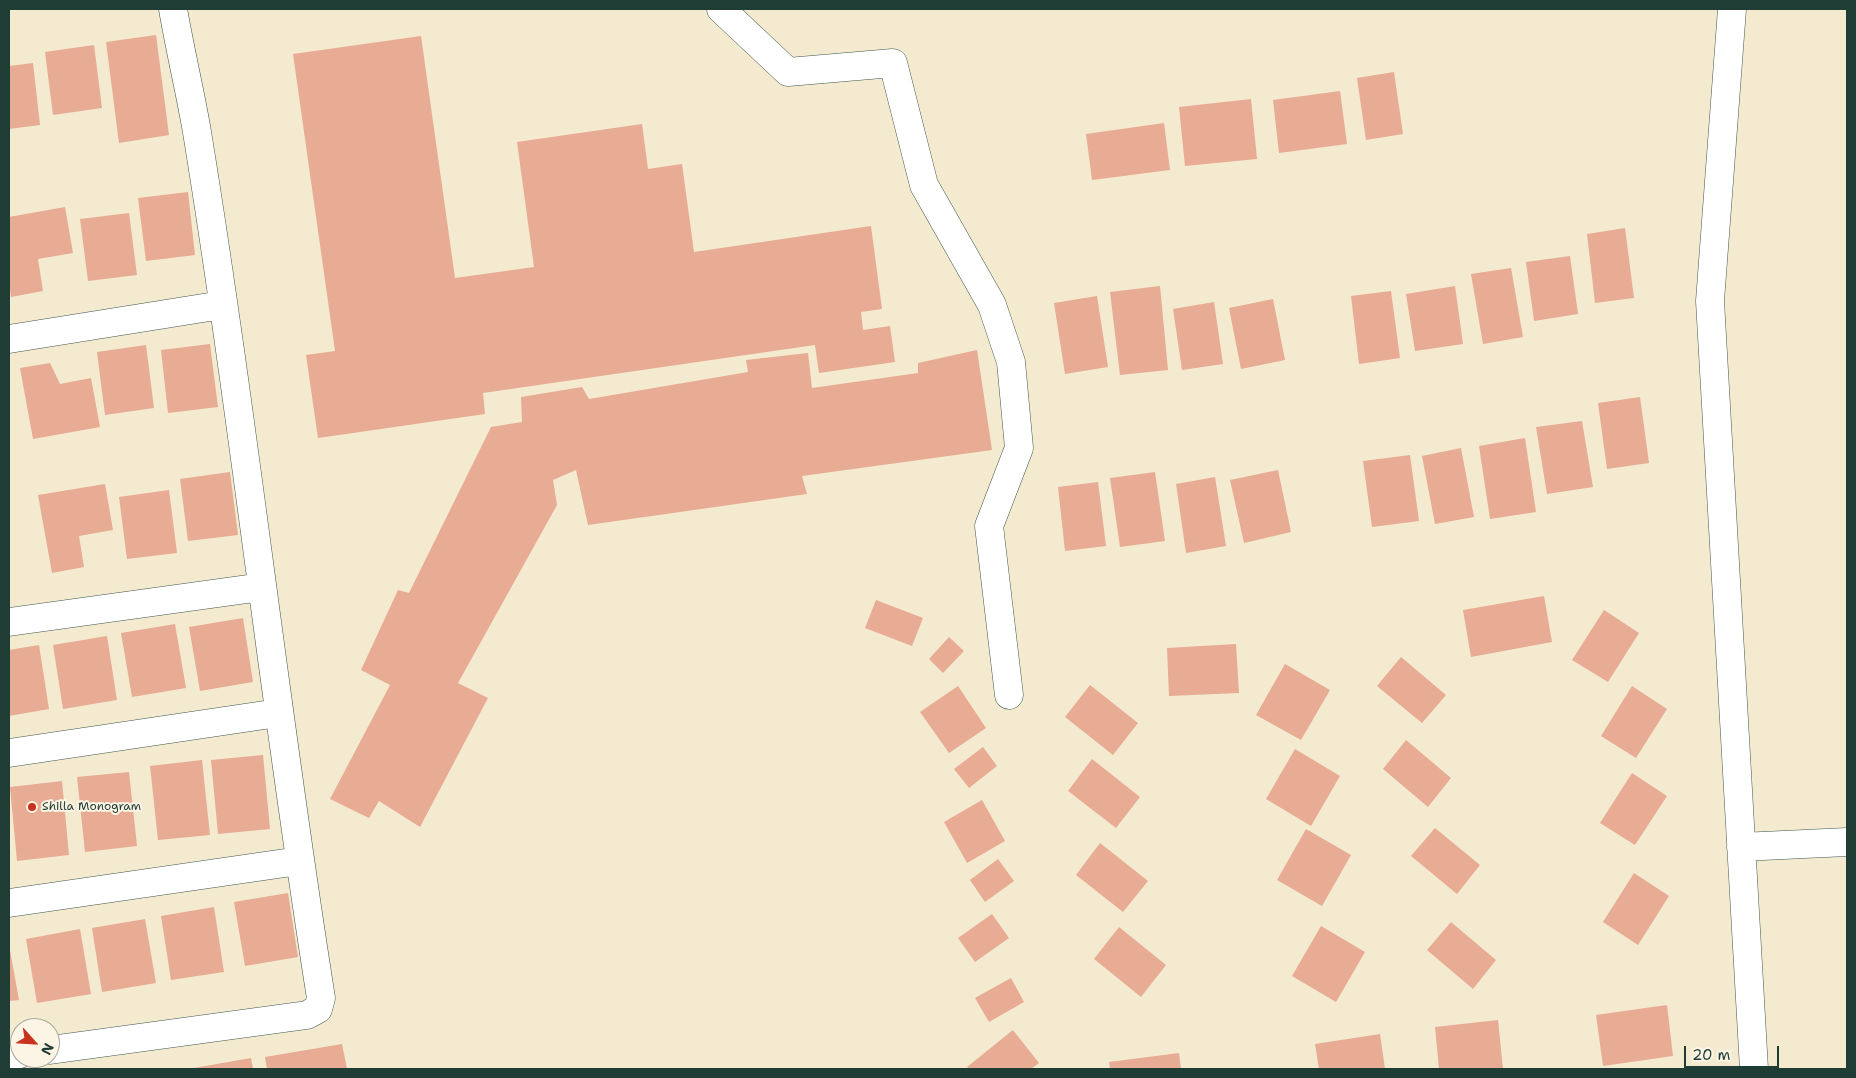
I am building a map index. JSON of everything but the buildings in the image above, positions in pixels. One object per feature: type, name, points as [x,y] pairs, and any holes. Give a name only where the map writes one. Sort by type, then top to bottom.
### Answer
[{"type":"lane","points":[[60,1049],[308,1015],[318,1008],[321,998],[278,713],[197,130],[173,9]]},
{"type":"lane","points":[[721,9],[788,72],[893,63],[924,185],[992,304],[1011,362],[1019,448],[989,526],[1009,695]]},
{"type":"lane","points":[[1732,9],[1710,300],[1754,1069]]},
{"type":"lane","points":[[9,339],[222,305]]},
{"type":"lane","points":[[9,622],[262,587]]},
{"type":"lane","points":[[9,753],[278,713]]},
{"type":"lane","points":[[1741,847],[1847,842]]},
{"type":"lane","points":[[9,903],[299,860]]},
{"type":"place","name":"Shilla Monogram","points":[[32,807]]}]
